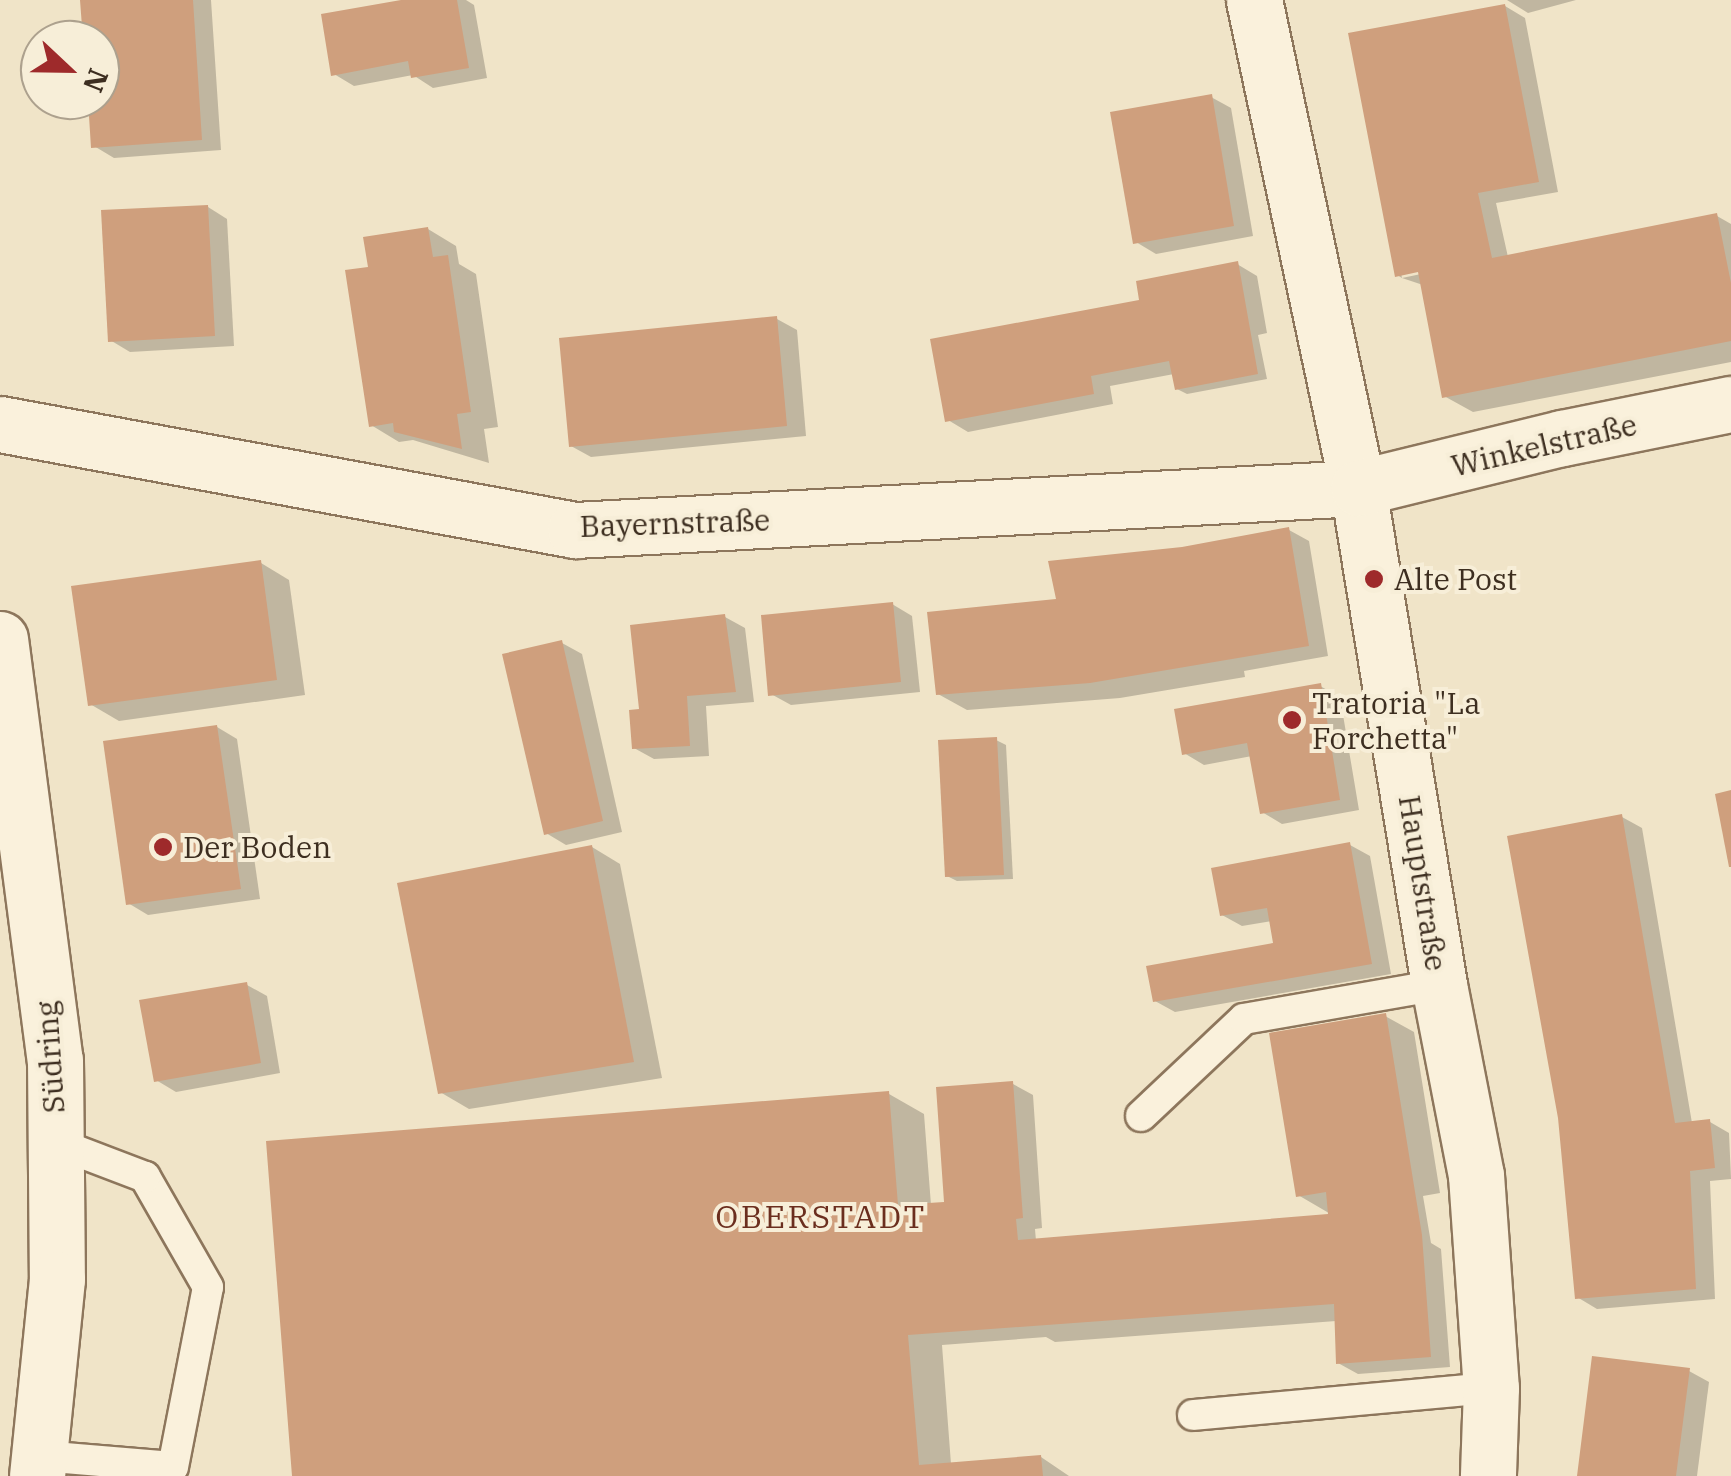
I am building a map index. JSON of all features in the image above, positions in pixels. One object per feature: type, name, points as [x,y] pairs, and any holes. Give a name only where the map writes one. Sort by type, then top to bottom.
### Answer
[{"type":"street","name":"Hauptstraße","points":[[1254,0],[1358,488],[1440,985],[1476,1175],[1491,1388],[1488,1476]]},
{"type":"street","name":"Winkelstraße","points":[[1358,488],[1562,438],[1731,404]]},
{"type":"street","name":"Bayernstraße","points":[[0,424],[575,530],[1358,488]]},
{"type":"street","name":"Südring","points":[[0,639],[54,1060],[58,1279],[39,1466]]},
{"type":"lane","points":[[1142,1116],[1244,1019],[1440,985]]},
{"type":"lane","points":[[39,1466],[172,1471],[208,1287],[145,1177],[56,1142]]},
{"type":"lane","points":[[1194,1415],[1491,1388]]},
{"type":"building","points":[[80,0],[193,0],[202,140],[91,148],[89,120],[120,120],[120,20],[82,20]]},
{"type":"building","points":[[401,0],[457,0],[469,68],[411,78],[408,61],[331,76],[321,14]]},
{"type":"building","points":[[1505,4],[1539,182],[1478,193],[1492,258],[1717,213],[1731,283],[1731,341],[1442,398],[1418,272],[1395,277],[1348,33]]},
{"type":"building","points":[[1212,94],[1234,226],[1133,244],[1110,112]]},
{"type":"building","points":[[208,205],[215,336],[108,342],[101,210]]},
{"type":"building","points":[[428,227],[433,257],[448,255],[471,412],[457,414],[462,449],[394,432],[393,423],[369,427],[345,270],[368,267],[363,237]]},
{"type":"building","points":[[1238,261],[1258,374],[1175,390],[1169,361],[1091,376],[1094,394],[945,422],[930,339],[1139,300],[1136,281]]},
{"type":"building","points":[[777,316],[787,426],[569,447],[559,338]]},
{"type":"building","points":[[1289,527],[1309,646],[1090,683],[936,695],[927,612],[1056,599],[1048,561],[1182,547]]},
{"type":"building","points":[[261,560],[277,680],[88,706],[71,586]]},
{"type":"building","points":[[893,602],[901,682],[768,696],[761,615]]},
{"type":"building","points":[[725,614],[736,692],[687,696],[690,746],[632,749],[629,710],[639,709],[630,625]]},
{"type":"building","points":[[562,640],[603,821],[544,835],[502,654]]},
{"type":"building","points":[[1321,683],[1340,800],[1260,814],[1247,743],[1182,755],[1174,709]]},
{"type":"building","points":[[217,725],[241,889],[126,905],[103,741]]},
{"type":"building","points":[[997,737],[1004,875],[945,877],[938,740]]},
{"type":"building","points":[[1731,790],[1731,867],[1729,867],[1715,794]]},
{"type":"building","points":[[1622,814],[1675,1123],[1710,1119],[1715,1168],[1690,1171],[1696,1289],[1575,1299],[1558,1118],[1507,836]]},
{"type":"building","points":[[1350,842],[1372,964],[1153,1002],[1146,966],[1273,943],[1267,908],[1220,916],[1211,868]]},
{"type":"building","points":[[592,845],[634,1062],[438,1094],[397,883]]},
{"type":"building","points":[[247,982],[261,1063],[154,1082],[139,1000]]},
{"type":"building","points":[[1386,1013],[1422,1235],[1431,1357],[1336,1364],[1334,1304],[908,1335],[919,1465],[1041,1455],[1043,1476],[292,1476],[266,1141],[889,1091],[898,1205],[944,1202],[936,1087],[1013,1081],[1023,1218],[1016,1219],[1018,1240],[1328,1214],[1326,1192],[1296,1197],[1269,1033]]},
{"type":"building","points":[[1592,1356],[1690,1368],[1676,1476],[1577,1476]]},
{"type":"place","name":"Alte Post","points":[[1374,579]]},
{"type":"place","name":"Tratoria \"La Forchetta\"","points":[[1292,720]]},
{"type":"place","name":"Der Boden","points":[[163,847]]},
{"type":"district","name":"OBERSTADT","points":[[821,1216]]}]
